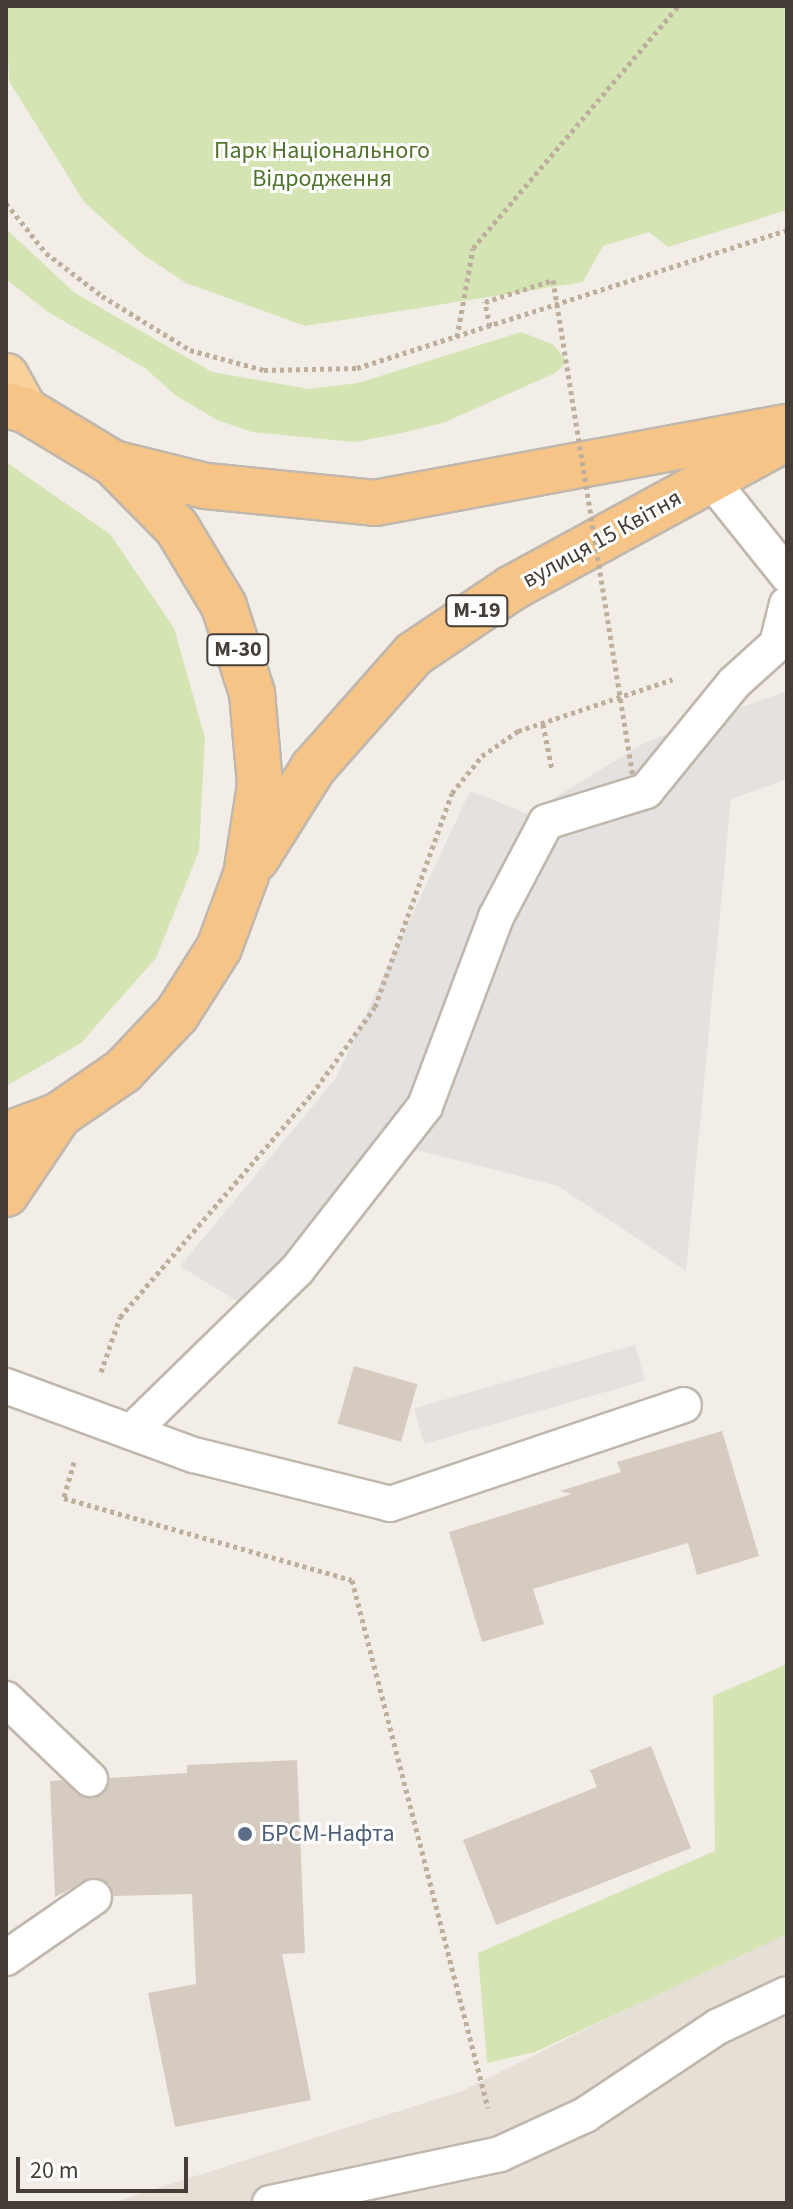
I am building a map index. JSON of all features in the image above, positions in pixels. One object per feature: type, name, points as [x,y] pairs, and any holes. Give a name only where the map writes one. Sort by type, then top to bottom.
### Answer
[{"type":"highway","points":[[12,397],[113,463],[206,486],[375,503],[787,426]]},
{"type":"highway","name":"вулиця 15 Квітня","points":[[246,875],[313,768],[414,654],[512,588],[787,438]]},
{"type":"highway","name":"М-30","points":[[113,463],[177,528],[224,606],[252,693],[259,769],[246,875]]},
{"type":"highway","name":"М-19","points":[[6,1135],[59,1115],[123,1071],[177,1014],[219,948],[246,875]]},
{"type":"highway","points":[[6,1194],[59,1115]]},
{"type":"lane","points":[[711,480],[787,575]]},
{"type":"lane","points":[[131,1432],[297,1270],[425,1106],[496,917],[546,822],[646,791],[734,683],[777,644],[787,604]]},
{"type":"lane","points":[[6,1386],[194,1455],[390,1504],[684,1405]]},
{"type":"lane","points":[[6,1699],[90,1779]]},
{"type":"lane","points":[[6,1958],[94,1897]]},
{"type":"lane","points":[[270,2203],[500,2154],[585,2115],[717,2027],[787,1994]]},
{"type":"path","points":[[457,337],[473,248],[678,6]]},
{"type":"path","points":[[6,203],[46,253],[102,296],[190,350],[264,370],[357,368],[787,230]]},
{"type":"path","points":[[490,326],[485,302],[553,280],[633,777]]},
{"type":"path","points":[[500,2154],[352,1580],[64,1498],[86,1415],[120,1317],[312,1094],[375,1007],[452,793],[482,756],[518,731],[689,674]]},
{"type":"path","points":[[543,724],[553,776]]},
{"type":"shaded area","points":[[787,691],[787,779],[731,799],[686,1271],[558,1186],[381,1141],[245,1306],[180,1266],[336,1078],[470,791],[528,814],[646,742]]},
{"type":"shaded area","points":[[635,1345],[645,1381],[424,1444],[414,1408]]},
{"type":"shaded area","points":[[787,1929],[787,2203],[111,2203],[462,2091]]},
{"type":"green space","name":"Парк Національного Відродження","points":[[6,6],[787,6],[787,210],[668,247],[649,232],[603,246],[583,282],[305,326],[186,283],[142,254],[84,202],[9,81]]},
{"type":"green space","points":[[6,229],[75,293],[212,372],[309,389],[358,383],[521,332],[554,345],[567,362],[555,373],[443,423],[397,434],[355,442],[252,432],[217,420],[175,395],[145,368],[48,312],[6,279]]},
{"type":"green space","points":[[6,462],[110,534],[174,628],[205,738],[199,851],[156,958],[81,1043],[6,1086]]},
{"type":"green space","points":[[787,1664],[787,1934],[535,2052],[487,2063],[478,1953],[715,1851],[713,1696]]},
{"type":"building","points":[[354,1366],[417,1384],[401,1442],[337,1424]]},
{"type":"building","points":[[722,1431],[759,1556],[697,1575],[688,1543],[533,1589],[544,1624],[482,1642],[449,1532],[572,1494],[560,1491],[621,1472],[617,1462]]},
{"type":"building","points":[[651,1746],[691,1848],[496,1925],[463,1840],[597,1787],[590,1770]]},
{"type":"building","points":[[297,1760],[305,1953],[282,1954],[311,2100],[175,2127],[148,1993],[196,1984],[192,1894],[114,1896],[110,1885],[93,1877],[55,1897],[50,1781],[62,1780],[77,1794],[95,1798],[105,1792],[109,1778],[187,1773],[187,1765]]},
{"type":"place","name":"БРСМ-Нафта","points":[[245,1834]]}]
